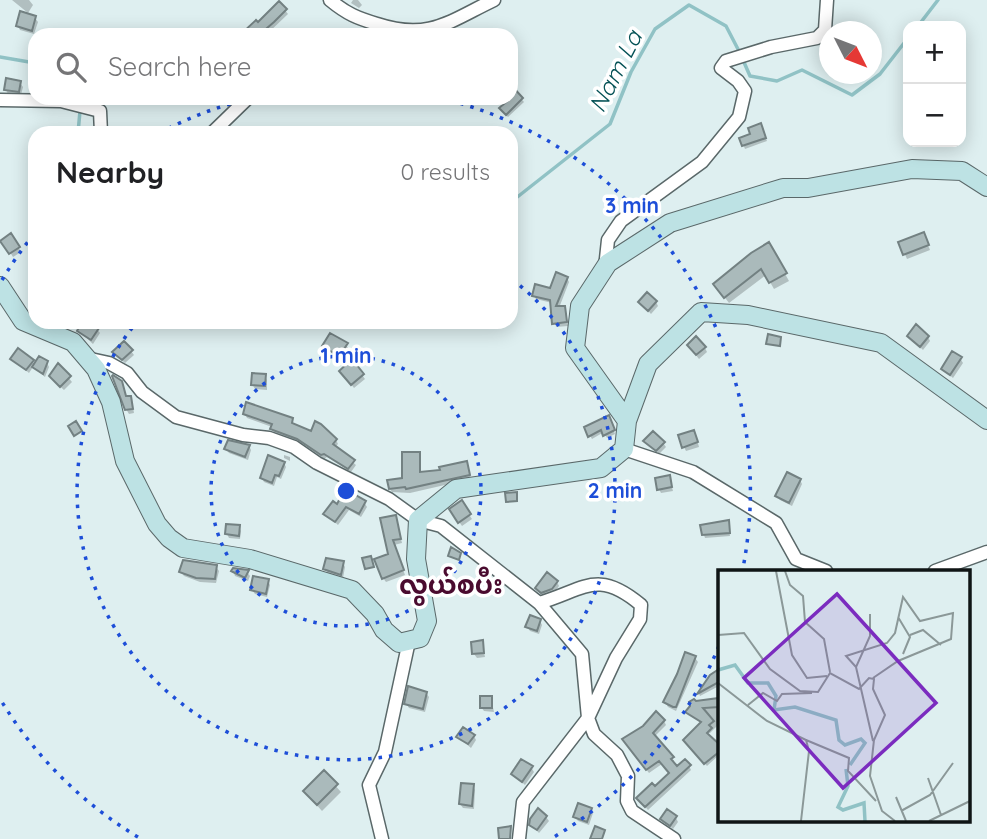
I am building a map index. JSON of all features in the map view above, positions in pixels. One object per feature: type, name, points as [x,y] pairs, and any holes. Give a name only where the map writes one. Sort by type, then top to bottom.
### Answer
[{"type":"main road","points":[[626,421],[575,348],[580,306],[608,263],[670,223],[783,188],[808,187],[912,169],[962,171],[987,187]]},
{"type":"main road","points":[[0,286],[23,320],[28,322]]},
{"type":"main road","points":[[43,329],[73,342],[96,369],[111,402],[125,461],[157,524],[169,538],[183,548],[250,559],[352,590],[374,614],[384,630],[399,643],[420,639],[427,621],[416,559],[418,520],[457,489],[601,468],[624,449],[626,421],[648,364],[701,312],[748,315],[881,343],[987,420]]},
{"type":"street","points":[[330,0],[349,15],[382,28]]},
{"type":"street","points":[[434,28],[494,0]]},
{"type":"street","points":[[605,269],[608,240],[621,221],[702,162],[739,117],[745,91],[738,80],[721,68],[726,61],[817,38],[825,30],[827,0]]},
{"type":"street","points":[[0,100],[28,100]]},
{"type":"street","points":[[77,105],[100,111],[101,126]]},
{"type":"street","points":[[219,126],[241,105]]},
{"type":"street","points":[[86,358],[109,363],[127,373],[142,392],[176,417],[243,435],[269,438],[294,447],[317,463],[389,499],[418,520],[441,526],[539,603],[582,654],[588,718],[594,734],[617,755],[628,776],[627,801],[632,811],[674,839]]},
{"type":"street","points":[[624,449],[693,472],[776,523],[796,559],[824,570]]},
{"type":"street","points":[[938,570],[987,552]]},
{"type":"street","points":[[519,839],[523,802],[588,718],[616,658],[640,619],[641,605],[626,592],[600,583],[579,587],[559,598],[539,603]]},
{"type":"street","points":[[382,839],[369,785],[385,752],[409,641]]},
{"type":"building","points":[[279,1],[287,9],[267,28],[247,28],[256,20],[258,22]]},
{"type":"building","points":[[20,11],[36,16],[33,28],[28,30],[16,26]]},
{"type":"building","points":[[6,78],[21,81],[19,92],[4,90]]},
{"type":"building","points":[[503,105],[516,105],[506,115],[499,108]]},
{"type":"building","points":[[761,123],[766,138],[742,146],[739,138],[750,134],[748,128]]},
{"type":"building","points":[[924,232],[929,245],[903,255],[898,242]]},
{"type":"building","points":[[11,233],[20,247],[9,254],[0,241]]},
{"type":"building","points":[[769,242],[787,273],[769,283],[761,269],[724,298],[713,284]]},
{"type":"building","points":[[556,272],[568,277],[556,306],[565,306],[567,322],[552,324],[550,300],[532,296],[535,284],[550,288]]},
{"type":"building","points":[[647,292],[657,301],[648,311],[638,302]]},
{"type":"building","points":[[916,324],[929,336],[920,347],[907,336]]},
{"type":"building","points":[[78,329],[98,329],[91,340],[77,331]]},
{"type":"building","points":[[330,333],[348,343],[344,349],[364,374],[351,385],[339,371],[349,362],[322,346]]},
{"type":"building","points":[[768,334],[781,337],[780,346],[766,344]]},
{"type":"building","points":[[696,336],[706,347],[696,355],[687,345]]},
{"type":"building","points":[[124,341],[133,350],[122,360],[112,352]]},
{"type":"building","points":[[18,348],[34,360],[26,370],[10,359]]},
{"type":"building","points":[[952,351],[962,357],[950,375],[941,369]]},
{"type":"building","points":[[39,356],[48,361],[43,374],[32,367]]},
{"type":"building","points":[[58,363],[71,376],[60,387],[49,376]]},
{"type":"building","points":[[252,373],[266,374],[265,386],[251,385]]},
{"type":"building","points":[[113,375],[122,381],[126,396],[131,396],[133,409],[125,410]]},
{"type":"building","points":[[246,402],[293,418],[292,423],[311,431],[315,421],[321,424],[337,439],[333,444],[355,460],[348,469],[297,439],[270,429],[272,424],[243,414]]},
{"type":"building","points":[[609,415],[615,430],[603,436],[601,430],[588,437],[584,427]]},
{"type":"building","points":[[76,421],[82,431],[74,436],[68,426]]},
{"type":"building","points":[[694,430],[698,442],[682,448],[678,435]]},
{"type":"building","points":[[653,431],[665,442],[656,451],[643,441]]},
{"type":"building","points":[[228,440],[250,445],[245,457],[224,449]]},
{"type":"building","points":[[402,452],[420,452],[420,472],[440,470],[439,467],[467,461],[470,475],[406,489],[389,489],[387,480],[402,478]]},
{"type":"building","points":[[268,455],[285,462],[279,476],[275,475],[272,483],[260,478]]},
{"type":"building","points":[[787,472],[801,479],[789,503],[775,496]]},
{"type":"building","points":[[670,475],[672,487],[657,490],[655,478]]},
{"type":"building","points":[[345,489],[366,501],[359,514],[346,507],[335,522],[323,514],[333,501],[337,504]]},
{"type":"building","points":[[517,492],[517,501],[506,502],[505,493]]},
{"type":"building","points":[[462,500],[471,514],[458,523],[449,509]]},
{"type":"building","points":[[396,515],[401,539],[393,540],[404,570],[382,579],[374,559],[388,554],[380,518]]},
{"type":"building","points":[[729,520],[730,533],[702,535],[700,525]]},
{"type":"building","points":[[226,524],[240,525],[239,536],[225,534]]},
{"type":"building","points":[[451,547],[461,553],[459,560],[448,556]]},
{"type":"building","points":[[371,556],[374,567],[365,569],[362,558]]},
{"type":"building","points":[[326,558],[344,561],[341,575],[323,569]]},
{"type":"building","points":[[183,560],[217,565],[215,579],[196,578],[179,572]]},
{"type":"building","points":[[233,568],[249,570],[245,578],[231,571]]},
{"type":"building","points":[[547,572],[558,581],[552,589],[541,593],[535,588]]},
{"type":"building","points":[[253,576],[269,579],[266,594],[250,590]]},
{"type":"building","points":[[530,615],[541,619],[537,631],[525,627]]},
{"type":"building","points":[[483,640],[484,653],[472,654],[471,642]]},
{"type":"building","points":[[685,652],[696,656],[676,707],[673,707],[663,702]]},
{"type":"building","points":[[718,670],[718,683],[697,694],[710,675]]},
{"type":"building","points":[[408,686],[427,692],[423,709],[404,704]]},
{"type":"building","points":[[480,696],[492,696],[492,708],[480,708]]},
{"type":"building","points":[[718,698],[718,707],[703,708],[714,721],[709,725],[712,728],[707,733],[718,743],[718,753],[704,764],[683,740],[701,722],[685,712],[690,706],[689,702],[694,699]]},
{"type":"building","points":[[656,711],[665,720],[653,733],[674,757],[671,759],[677,766],[685,759],[691,765],[645,807],[636,798],[652,783],[655,786],[669,773],[659,761],[646,770],[622,739],[643,726]]},
{"type":"building","points":[[463,727],[475,735],[468,744],[456,737]]},
{"type":"building","points":[[521,759],[533,766],[522,782],[511,774]]},
{"type":"building","points":[[324,770],[338,784],[317,805],[303,791]]},
{"type":"building","points":[[461,783],[474,784],[472,806],[459,804]]},
{"type":"building","points":[[578,803],[592,808],[587,822],[573,817]]},
{"type":"building","points":[[538,808],[547,816],[537,830],[529,825]]},
{"type":"building","points":[[667,809],[677,816],[670,826],[660,819]]},
{"type":"building","points":[[511,826],[510,839],[499,839],[498,828]]},
{"type":"building","points":[[595,826],[605,830],[602,839],[590,839]]},
{"type":"waterway","name":"Nam La","points":[[922,21],[938,0]]},
{"type":"waterway","name":"Nam La","points":[[518,196],[610,124],[631,72],[655,29],[689,5],[726,26],[740,53]]},
{"type":"waterway","name":"Nam La","points":[[743,60],[750,76],[777,81],[802,70],[852,95],[880,74],[903,44]]},
{"type":"waterway","name":"Nam La","points":[[0,57],[28,62]]},
{"type":"waterway","name":"Nam La","points":[[79,126],[80,111]]},
{"type":"district","name":"လွယ်စပီး","points":[[451,584]]}]
